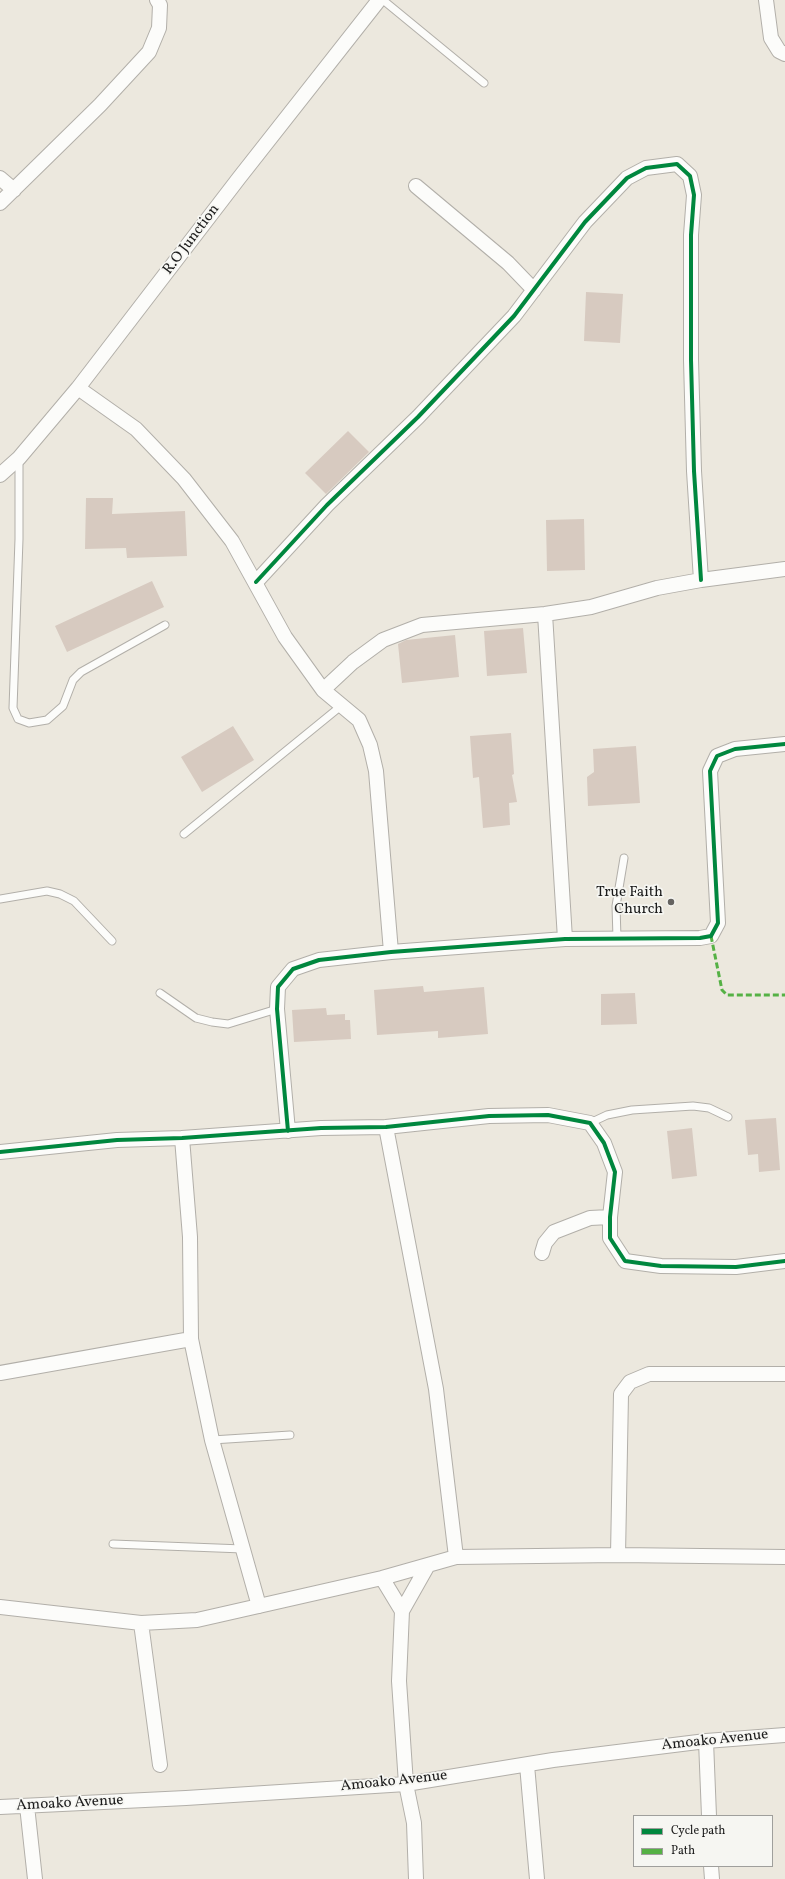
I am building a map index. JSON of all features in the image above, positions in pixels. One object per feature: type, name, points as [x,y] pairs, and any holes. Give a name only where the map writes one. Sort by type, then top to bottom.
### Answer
[{"type":"street","points":[[0,203],[100,104],[149,52],[159,28],[160,5],[157,0]]},
{"type":"street","name":"R.O Junction","points":[[0,475],[19,458],[78,388],[234,184],[379,0]]},
{"type":"street","points":[[766,0],[770,38],[779,51],[785,54]]},
{"type":"street","points":[[256,582],[327,505],[418,417],[514,316],[585,222],[627,178],[646,168],[677,164],[690,176],[694,195],[691,235],[694,471],[701,580]]},
{"type":"street","points":[[0,178],[14,190]]},
{"type":"street","points":[[416,186],[498,254],[534,290]]},
{"type":"street","points":[[78,388],[136,429],[184,479],[232,541],[285,637],[323,690],[359,720],[370,744],[376,771],[390,952]]},
{"type":"street","points":[[323,690],[353,662],[383,640],[422,625],[545,614],[591,607],[657,588],[701,580],[785,569]]},
{"type":"street","points":[[545,614],[565,939]]},
{"type":"street","points":[[288,1131],[277,1009],[278,987],[293,969],[319,960],[390,952],[565,939],[700,938],[711,936],[718,923],[710,772],[717,756],[735,749],[785,744]]},
{"type":"street","points":[[0,1152],[117,1140],[182,1138],[321,1128],[386,1127],[496,1116],[548,1115],[590,1122],[604,1143],[615,1172],[610,1217],[610,1238],[625,1261],[661,1266],[736,1267],[785,1261]]},
{"type":"street","points":[[386,1127],[436,1389],[456,1557]]},
{"type":"street","points":[[182,1138],[190,1237],[191,1339],[212,1440],[259,1606]]},
{"type":"street","points":[[542,1253],[545,1243],[554,1232],[590,1218],[610,1217]]},
{"type":"street","points":[[0,1373],[191,1339]]},
{"type":"street","points":[[618,1556],[621,1394],[630,1382],[649,1374],[785,1374]]},
{"type":"street","points":[[0,1607],[141,1623],[197,1620],[382,1578],[456,1557],[785,1557]]},
{"type":"street","points":[[416,1879],[414,1823],[406,1784],[399,1681],[402,1611],[428,1565]]},
{"type":"street","points":[[382,1578],[402,1611]]},
{"type":"street","points":[[141,1623],[160,1765]]},
{"type":"street","name":"Amoako Avenue","points":[[0,1807],[186,1798],[406,1784],[527,1765],[706,1741],[785,1735]]},
{"type":"street","points":[[706,1741],[709,1815]]},
{"type":"street","points":[[527,1765],[537,1879]]},
{"type":"street","points":[[27,1806],[35,1879]]},
{"type":"street","points":[[712,1867],[712,1879]]},
{"type":"lane","points":[[383,0],[484,83]]},
{"type":"lane","points":[[19,458],[19,539],[13,708],[18,719],[29,723],[47,720],[64,706],[73,680],[80,672],[165,625]]},
{"type":"lane","points":[[184,834],[341,706]]},
{"type":"lane","points":[[617,938],[616,906],[624,858]]},
{"type":"lane","points":[[0,899],[47,892],[60,894],[74,901],[112,941]]},
{"type":"lane","points":[[160,993],[196,1018],[212,1022],[228,1024],[277,1009]]},
{"type":"lane","points":[[590,1122],[607,1115],[632,1110],[693,1106],[709,1108],[728,1117]]},
{"type":"lane","points":[[212,1440],[290,1436]]},
{"type":"lane","points":[[113,1544],[243,1549]]},
{"type":"building","points":[[586,292],[623,294],[620,343],[584,341]]},
{"type":"building","points":[[348,431],[369,452],[326,494],[305,473]]},
{"type":"building","points":[[86,498],[113,498],[112,514],[185,511],[187,556],[127,558],[126,548],[85,549]]},
{"type":"building","points":[[584,519],[585,570],[547,571],[546,520]]},
{"type":"building","points":[[152,581],[164,607],[67,652],[55,626]]},
{"type":"building","points":[[523,628],[527,673],[487,676],[484,631]]},
{"type":"building","points":[[455,635],[459,677],[402,683],[398,644],[406,640]]},
{"type":"building","points":[[233,726],[254,760],[202,792],[181,757]]},
{"type":"building","points":[[511,733],[514,774],[512,775],[517,802],[509,803],[510,825],[483,828],[479,777],[473,778],[470,736]]},
{"type":"building","points":[[636,746],[640,803],[588,806],[587,777],[594,772],[593,749]]},
{"type":"building","points":[[423,986],[424,992],[484,987],[488,1034],[438,1038],[438,1031],[377,1035],[374,990]]},
{"type":"building","points":[[635,993],[637,1024],[601,1025],[601,994]]},
{"type":"building","points":[[326,1008],[327,1015],[345,1014],[345,1020],[350,1020],[351,1039],[294,1042],[292,1010]]},
{"type":"building","points":[[776,1118],[780,1170],[759,1172],[758,1154],[748,1155],[745,1120]]},
{"type":"building","points":[[692,1128],[697,1176],[672,1179],[667,1131]]},
{"type":"marked path","points":[[711,936],[722,990],[727,995],[785,995]]},
{"type":"cycle path","points":[[256,582],[327,505],[418,417],[514,316],[585,222],[627,178],[646,168],[677,164],[690,176],[694,195],[691,235],[691,360],[694,471],[701,580]]},
{"type":"cycle path","points":[[288,1131],[277,1009],[278,987],[293,969],[319,960],[391,952],[565,939],[700,938],[711,936],[718,923],[710,771],[717,756],[735,749],[785,744]]},
{"type":"cycle path","points":[[0,1152],[117,1140],[182,1138],[321,1128],[386,1127],[489,1116],[548,1115],[590,1123],[604,1143],[615,1172],[610,1217],[610,1238],[625,1261],[661,1266],[736,1267],[785,1261]]},
{"type":"place","name":"True Faith Church","points":[[671,902]]}]
